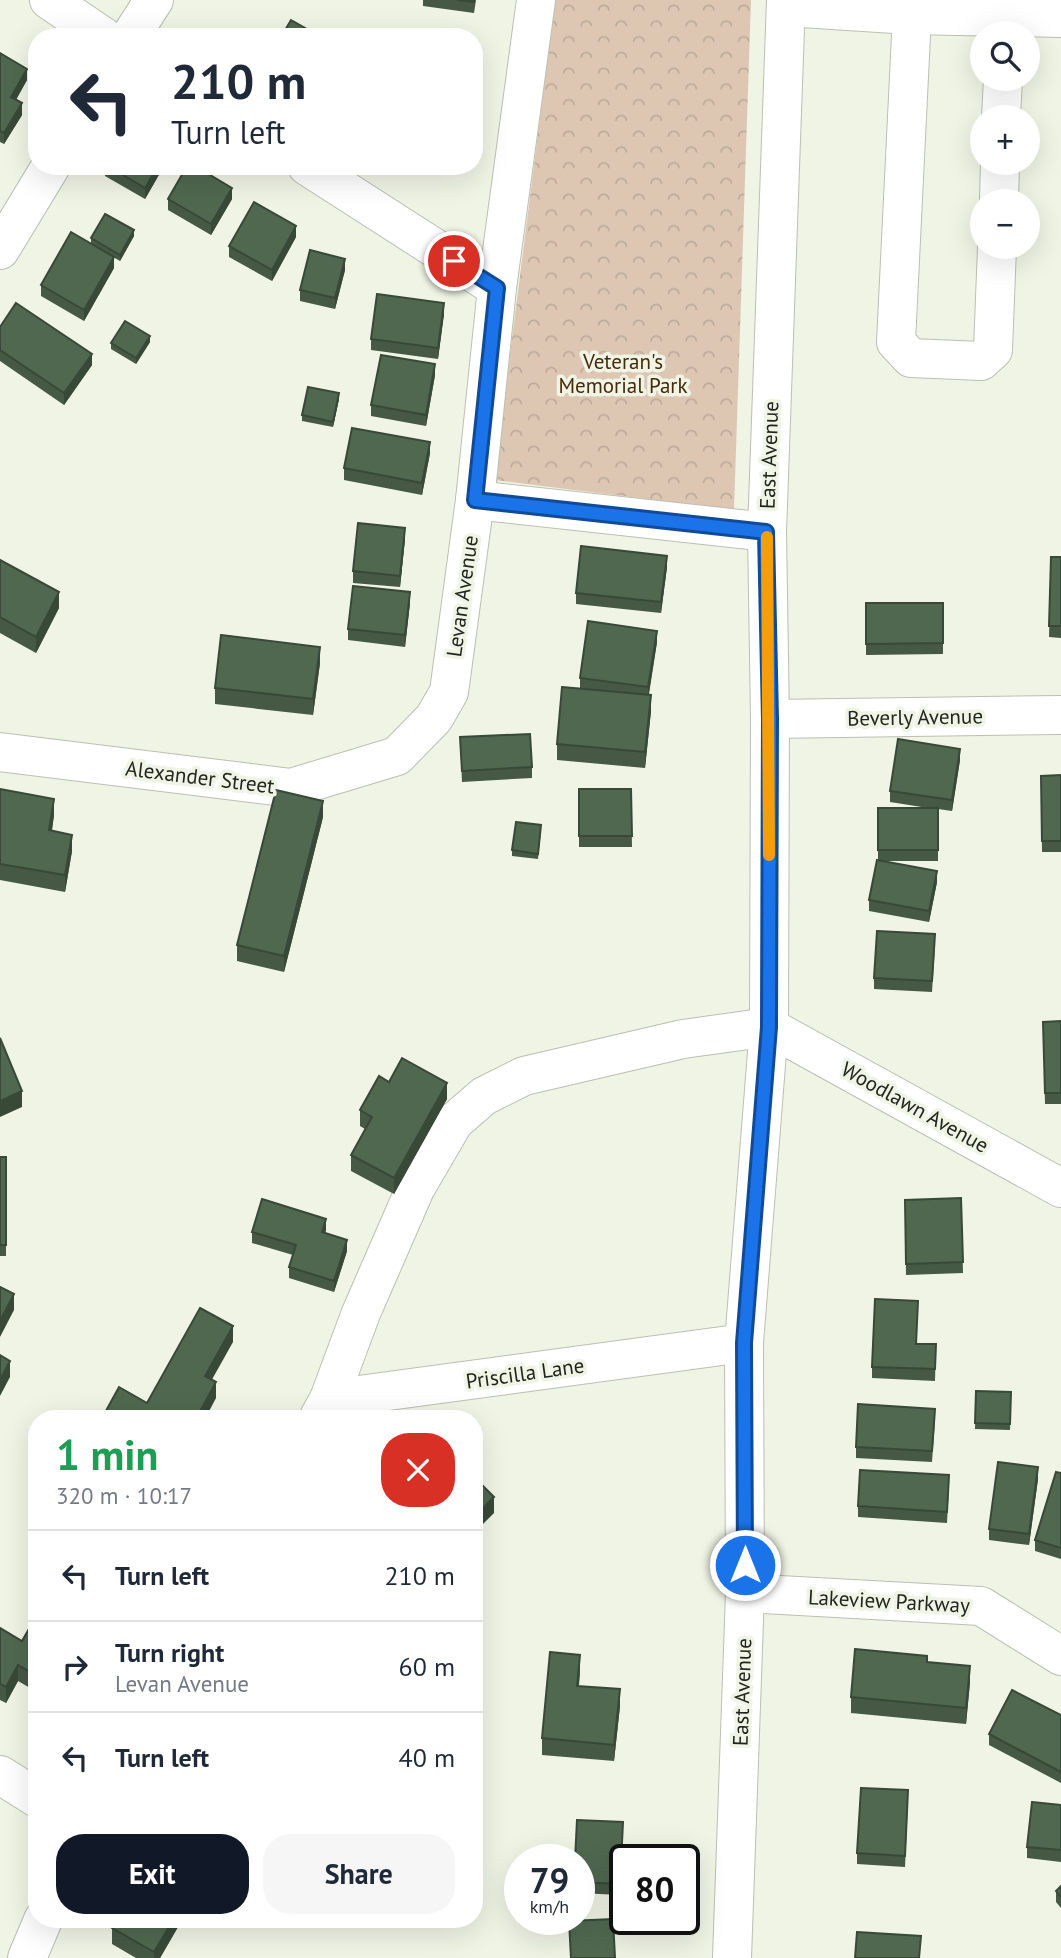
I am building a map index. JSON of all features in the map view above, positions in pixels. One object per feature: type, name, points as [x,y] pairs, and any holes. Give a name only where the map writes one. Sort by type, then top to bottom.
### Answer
[{"type":"main road","points":[[49,0],[91,28]]},
{"type":"main road","points":[[136,28],[154,0]]},
{"type":"main road","name":"Levan Avenue","points":[[397,756],[434,718],[449,692],[475,500],[497,288],[536,0]]},
{"type":"main road","points":[[786,4],[912,15],[1061,18]]},
{"type":"main road","name":"East Avenue","points":[[732,1958],[745,1593],[744,1343],[769,1027],[770,719],[766,532],[786,4]]},
{"type":"main road","points":[[912,15],[896,342],[911,358],[981,361],[993,350],[997,259]]},
{"type":"main road","points":[[0,250],[46,175]]},
{"type":"main road","points":[[321,175],[497,288]]},
{"type":"main road","points":[[475,500],[766,532]]},
{"type":"main road","name":"Beverly Avenue","points":[[770,719],[1061,715]]},
{"type":"main road","name":"Alexander Street","points":[[0,752],[291,788],[397,756]]},
{"type":"main road","points":[[323,1409],[415,1189],[454,1122],[484,1096],[524,1076],[580,1061],[683,1039],[769,1027]]},
{"type":"main road","name":"Woodlawn Avenue","points":[[769,1027],[1059,1185]]},
{"type":"main road","name":"Priscilla Lane","points":[[323,1409],[744,1343]]},
{"type":"main road","name":"Lakeview Parkway","points":[[745,1593],[981,1606],[1061,1656]]},
{"type":"main road","points":[[0,1775],[28,1792]]},
{"type":"main road","points":[[27,1958],[40,1928]]},
{"type":"green space","name":"Veteran's Memorial Park","points":[[555,0],[751,0],[734,510],[494,480]]},
{"type":"building","points":[[291,20],[305,28],[286,28]]},
{"type":"building","points":[[0,53],[27,69],[11,97],[22,103],[4,133],[0,131]]},
{"type":"building","points":[[123,175],[153,175],[145,188]]},
{"type":"building","points":[[182,175],[210,175],[232,188],[211,224],[168,199]]},
{"type":"building","points":[[254,202],[296,226],[272,270],[229,246]]},
{"type":"building","points":[[105,214],[134,230],[120,255],[91,238]]},
{"type":"building","points":[[71,232],[114,257],[84,310],[41,285]]},
{"type":"building","points":[[310,250],[345,259],[335,298],[300,290]]},
{"type":"building","points":[[377,294],[444,303],[438,348],[371,339]]},
{"type":"building","points":[[16,303],[92,354],[64,393],[0,350],[0,327]]},
{"type":"building","points":[[125,321],[150,336],[136,358],[111,343]]},
{"type":"building","points":[[381,355],[435,364],[426,415],[371,405]]},
{"type":"building","points":[[308,387],[339,393],[333,422],[302,415]]},
{"type":"building","points":[[352,428],[430,442],[422,483],[344,468]]},
{"type":"building","points":[[358,523],[405,528],[400,576],[353,571]]},
{"type":"building","points":[[581,546],[667,556],[661,602],[576,593]]},
{"type":"building","points":[[1051,557],[1061,557],[1061,626],[1049,626]]},
{"type":"building","points":[[0,560],[59,592],[36,637],[0,617]]},
{"type":"building","points":[[353,586],[410,592],[405,635],[348,629]]},
{"type":"building","points":[[866,603],[943,603],[943,643],[866,644]]},
{"type":"building","points":[[588,621],[657,631],[648,687],[580,678]]},
{"type":"building","points":[[221,635],[320,647],[313,699],[215,688]]},
{"type":"building","points":[[562,687],[651,695],[645,752],[557,744]]},
{"type":"building","points":[[530,734],[532,767],[462,771],[460,737]]},
{"type":"building","points":[[898,739],[960,749],[952,800],[890,791]]},
{"type":"building","points":[[1061,775],[1061,841],[1042,841],[1041,776]]},
{"type":"building","points":[[0,789],[54,799],[49,830],[72,835],[65,875],[0,864]]},
{"type":"building","points":[[579,789],[631,789],[632,836],[579,836]]},
{"type":"building","points":[[276,790],[323,801],[284,956],[237,945]]},
{"type":"building","points":[[878,808],[938,808],[938,850],[878,850]]},
{"type":"building","points":[[516,822],[541,825],[538,854],[512,850]]},
{"type":"building","points":[[877,860],[937,871],[929,911],[869,900]]},
{"type":"building","points":[[877,931],[935,934],[932,981],[874,978]]},
{"type":"building","points":[[1061,1021],[1061,1093],[1045,1093],[1043,1022]]},
{"type":"building","points":[[0,1038],[22,1091],[0,1101]]},
{"type":"building","points":[[402,1058],[447,1083],[394,1178],[351,1155],[372,1117],[360,1110],[379,1076],[389,1082]]},
{"type":"building","points":[[0,1157],[6,1157],[6,1245],[0,1245]]},
{"type":"building","points":[[961,1198],[963,1262],[906,1264],[905,1200]]},
{"type":"building","points":[[262,1199],[326,1219],[322,1232],[347,1240],[334,1281],[289,1267],[296,1245],[252,1232]]},
{"type":"building","points":[[0,1287],[14,1294],[0,1321]]},
{"type":"building","points":[[875,1299],[918,1301],[916,1344],[936,1344],[935,1369],[872,1367]]},
{"type":"building","points":[[200,1308],[233,1326],[205,1376],[216,1382],[201,1410],[106,1410],[119,1387],[147,1403]]},
{"type":"building","points":[[0,1355],[10,1361],[0,1380]]},
{"type":"building","points":[[976,1391],[1011,1392],[1010,1424],[975,1423]]},
{"type":"building","points":[[858,1404],[935,1409],[932,1451],[856,1447]]},
{"type":"building","points":[[998,1462],[1038,1467],[1029,1534],[989,1529]]},
{"type":"building","points":[[860,1470],[949,1475],[947,1512],[858,1506]]},
{"type":"building","points":[[1056,1472],[1061,1473],[1061,1548],[1035,1540]]},
{"type":"building","points":[[483,1486],[494,1497],[483,1508]]},
{"type":"building","points":[[0,1628],[22,1641],[28,1631],[28,1671],[18,1665],[6,1687],[0,1684]]},
{"type":"building","points":[[855,1649],[927,1656],[927,1662],[970,1666],[966,1708],[851,1697]]},
{"type":"building","points":[[550,1652],[580,1655],[577,1686],[620,1689],[614,1745],[542,1738]]},
{"type":"building","points":[[1012,1690],[1061,1715],[1061,1772],[989,1734]]},
{"type":"building","points":[[861,1788],[908,1790],[905,1856],[857,1853]]},
{"type":"building","points":[[1032,1802],[1061,1805],[1061,1850],[1027,1847]]},
{"type":"building","points":[[577,1820],[623,1822],[622,1844],[609,1844],[609,1883],[595,1883],[595,1844],[576,1844]]},
{"type":"building","points":[[609,1919],[609,1935],[614,1935],[615,1958],[571,1958],[570,1935],[595,1935],[595,1920]]},
{"type":"building","points":[[112,1928],[168,1928],[154,1952]]},
{"type":"building","points":[[857,1932],[921,1936],[919,1958],[855,1958]]},
{"type":"slow traffic","points":[[767,537],[769,855]]},
{"type":"route","points":[[454,261],[497,288],[475,500],[766,532],[770,719],[769,1027],[744,1343],[745,1565]]}]
